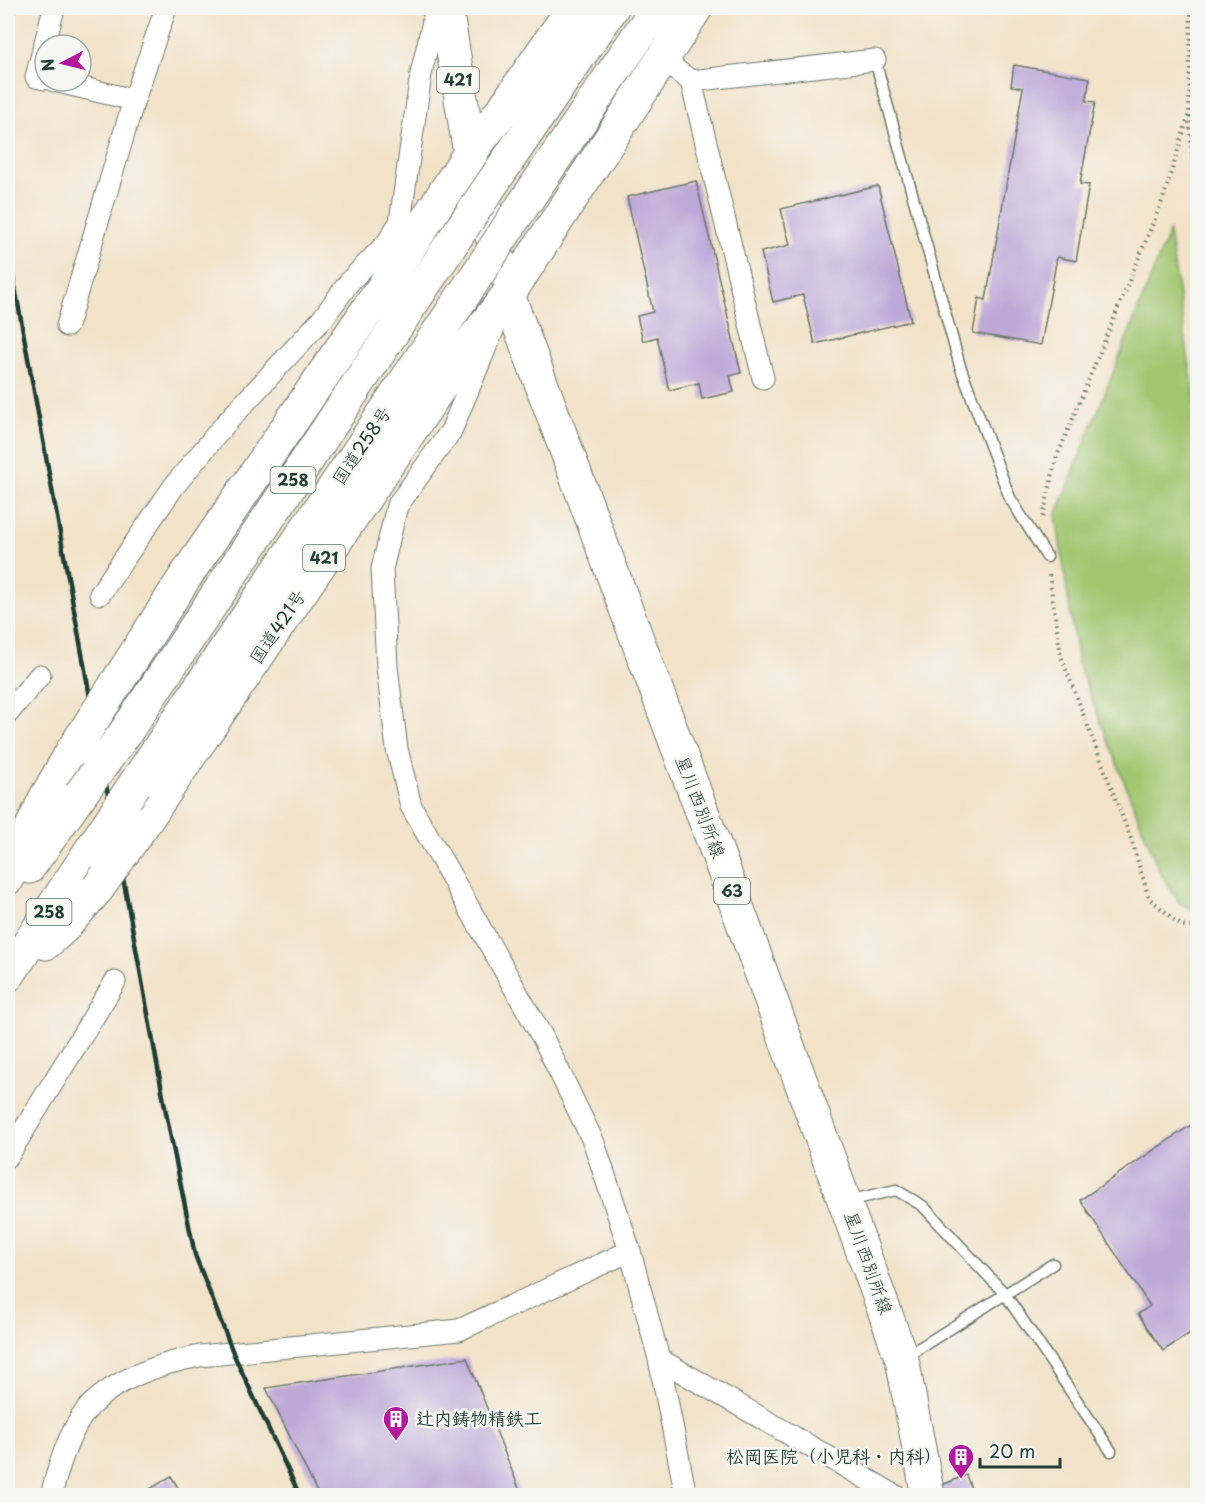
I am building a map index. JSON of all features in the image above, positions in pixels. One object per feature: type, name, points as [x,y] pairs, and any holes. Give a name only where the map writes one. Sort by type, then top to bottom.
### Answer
[{"type":"main road","name":"421","points":[[446,8],[470,153],[508,295]]},
{"type":"main road","points":[[8,878],[45,799],[73,750],[185,577],[384,286],[470,153],[573,8]]},
{"type":"main road","name":"258","points":[[8,898],[125,733],[462,228],[612,8]]},
{"type":"main road","name":"国道258号","points":[[8,975],[657,8]]},
{"type":"main road","name":"国道421号","points":[[8,975],[63,928],[98,888],[461,356],[508,295],[696,8]]},
{"type":"main road","name":"星川西別所線","points":[[508,295],[846,1201],[902,1359],[928,1496]]},
{"type":"street","points":[[47,33],[54,8]]},
{"type":"street","points":[[67,326],[134,100],[166,8]]},
{"type":"street","points":[[100,594],[174,486],[226,423],[323,318],[350,281],[387,243],[400,222],[421,74],[436,8]]},
{"type":"street","points":[[661,59],[691,81],[763,378]]},
{"type":"street","points":[[691,81],[875,60]]},
{"type":"street","points":[[93,90],[134,100]]},
{"type":"street","points":[[508,295],[451,431],[397,506],[382,569],[387,667],[395,738],[411,806],[554,1061],[594,1143],[630,1251],[659,1359],[686,1496]]},
{"type":"street","points":[[8,713],[40,675]]},
{"type":"street","points":[[8,1156],[116,982]]},
{"type":"street","points":[[51,1496],[59,1463],[91,1405],[111,1391],[160,1366],[200,1356],[459,1330],[630,1251]]},
{"type":"street","points":[[659,1359],[896,1496]]},
{"type":"lane","points":[[875,60],[960,366],[1010,498],[1047,557]]},
{"type":"lane","points":[[846,1201],[896,1190],[923,1206],[1005,1294],[1111,1451]]},
{"type":"lane","points":[[902,1359],[1053,1264]]},
{"type":"path","points":[[1191,8],[1189,114],[1197,223]]},
{"type":"path","points":[[1189,114],[1163,199],[1056,459],[1043,514],[1061,656],[1131,839],[1149,898],[1182,926],[1197,928]]},
{"type":"green space","points":[[1169,232],[1197,413],[1197,911],[1179,903],[1159,870],[1078,664],[1056,516]]},
{"type":"building","points":[[1014,65],[1090,78],[1086,101],[1095,102],[1080,184],[1089,185],[1076,261],[1057,257],[1041,345],[973,333],[979,298],[986,300],[1023,88],[1011,86]]},
{"type":"building","points":[[696,181],[741,373],[730,376],[734,392],[702,399],[699,383],[669,390],[657,337],[643,341],[637,316],[653,312],[627,197]]},
{"type":"building","points":[[878,186],[911,321],[815,344],[803,295],[773,302],[761,252],[790,245],[781,209]]},
{"type":"building","points":[[1194,1123],[1198,1129],[1198,1328],[1163,1351],[1138,1314],[1150,1306],[1080,1200]]},
{"type":"building","name":"辻内鋳物精鉄工","points":[[467,1358],[522,1496],[319,1496],[266,1388]]},
{"type":"building","name":"松岡医院（小児科・内科）","points":[[966,1475],[974,1496],[944,1496],[940,1486]]},
{"type":"building","points":[[171,1476],[183,1496],[139,1496]]},
{"type":"railway","points":[[8,249],[167,1118],[195,1255],[234,1355],[300,1496]]},
{"type":"place","name":"辻内鋳物精鉄工","points":[[396,1442]]},
{"type":"place","name":"松岡医院（小児科・内科）","points":[[961,1480]]}]
